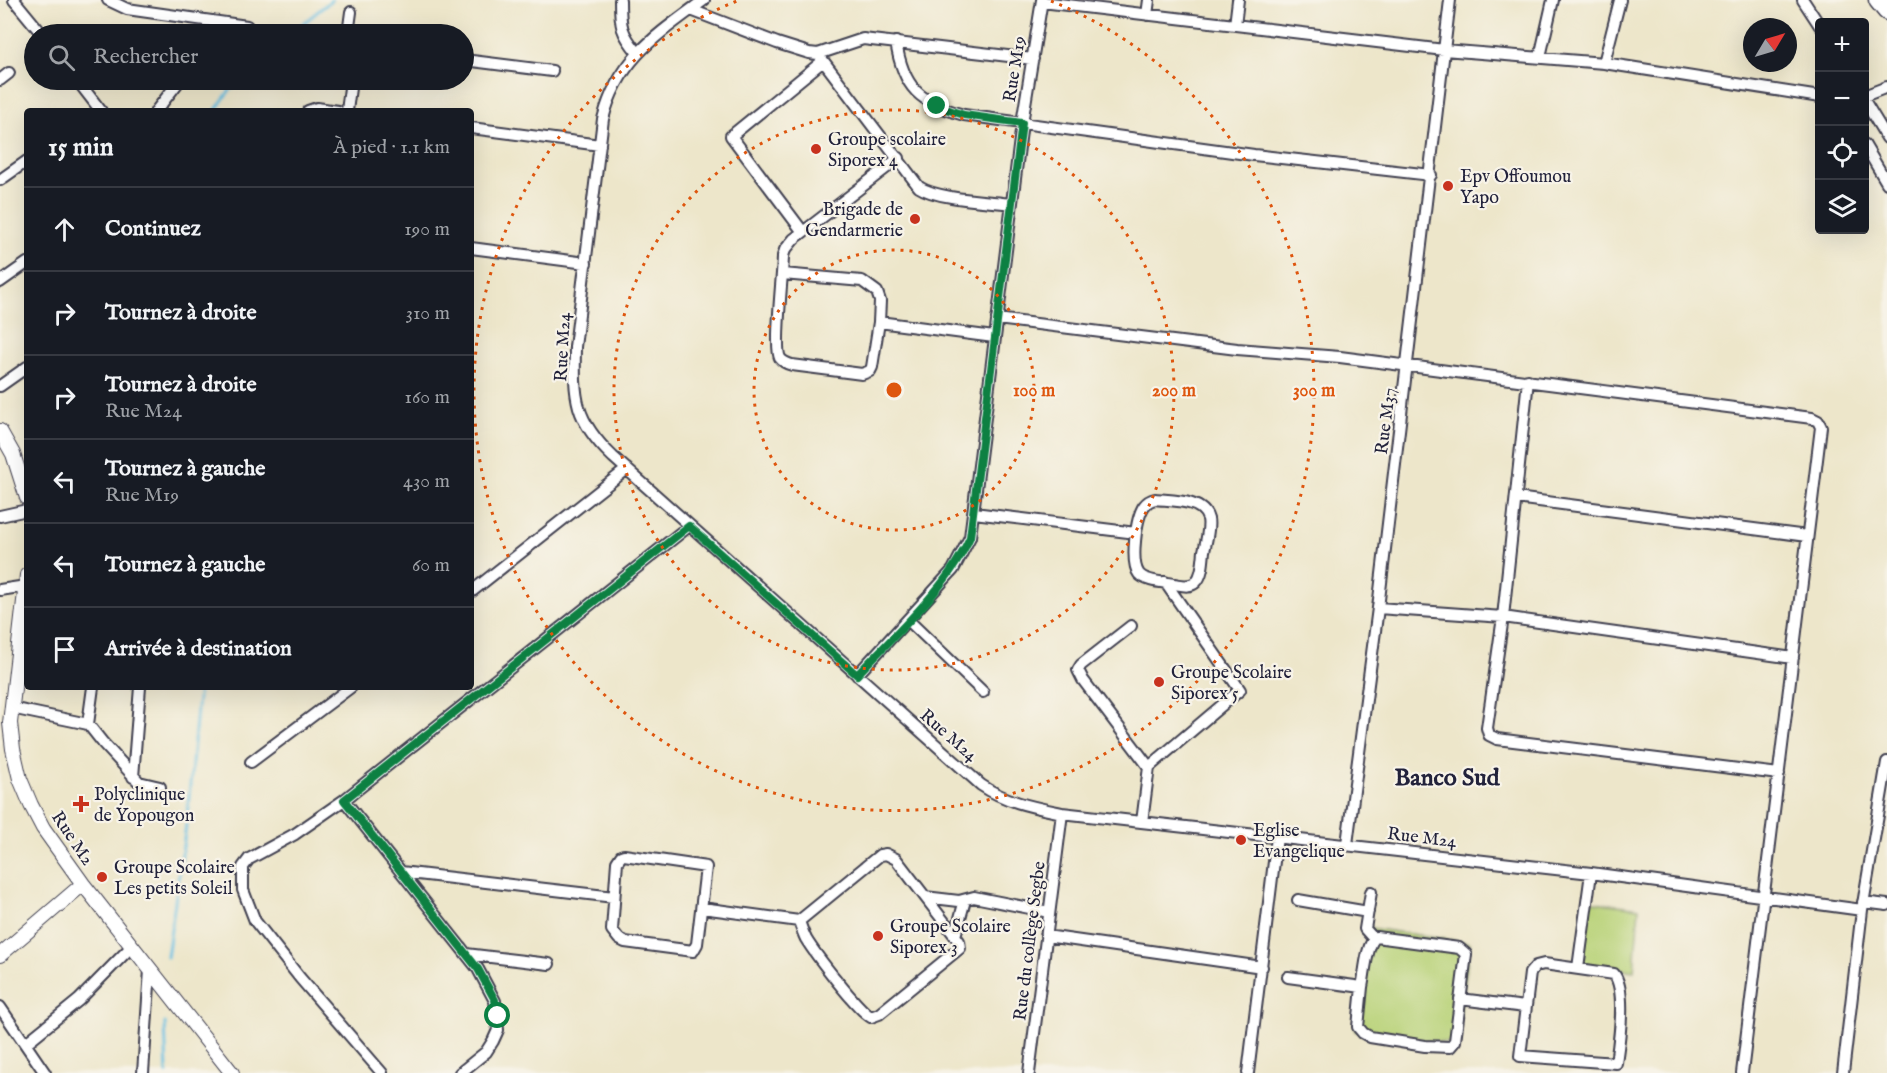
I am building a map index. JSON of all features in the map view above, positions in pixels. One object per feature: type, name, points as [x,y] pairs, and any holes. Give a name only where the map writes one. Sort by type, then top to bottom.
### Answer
[{"type":"highway","points":[[1878,0],[1887,11]]},
{"type":"street","points":[[14,0],[34,24]]},
{"type":"street","points":[[108,0],[127,9],[233,24]]},
{"type":"street","points":[[620,0],[620,25],[623,33],[638,53]]},
{"type":"street","name":"Rue M24","points":[[704,0],[638,53],[616,81],[607,102],[575,347],[577,398],[585,424],[592,436],[689,526],[991,792],[1013,802],[1062,813],[1347,844],[1764,896],[1862,906],[1887,905]]},
{"type":"street","points":[[1147,15],[1149,0]]},
{"type":"street","points":[[1235,25],[1238,0]]},
{"type":"street","name":"Rue M37","points":[[1347,844],[1408,366],[1450,0]]},
{"type":"street","points":[[1540,57],[1552,0]]},
{"type":"street","points":[[1604,63],[1620,0]]},
{"type":"street","points":[[1803,0],[1815,18]]},
{"type":"street","points":[[1042,1],[1444,50],[1604,63],[1815,96]]},
{"type":"street","name":"Rue M19","points":[[857,675],[953,570],[970,537],[1011,204],[1042,1]]},
{"type":"street","points":[[691,10],[821,57],[919,187],[925,191],[1011,204]]},
{"type":"street","points":[[349,24],[351,12]]},
{"type":"street","points":[[803,232],[731,136],[821,57],[863,39],[1033,58]]},
{"type":"street","points":[[897,42],[902,71],[908,84],[921,97],[937,106],[964,115],[1254,155],[1431,175]]},
{"type":"street","points":[[474,61],[552,71]]},
{"type":"street","points":[[1869,96],[1887,87]]},
{"type":"street","points":[[87,90],[99,108]]},
{"type":"street","points":[[158,108],[172,90]]},
{"type":"street","points":[[347,108],[350,90]]},
{"type":"street","points":[[1869,107],[1887,138]]},
{"type":"street","points":[[474,128],[600,145]]},
{"type":"street","points":[[1869,152],[1887,183]]},
{"type":"street","points":[[783,274],[867,283],[877,292],[880,301],[879,322],[872,366],[866,373],[785,363],[780,358],[778,351],[783,274],[785,250],[803,232],[899,158]]},
{"type":"street","points":[[0,180],[24,163]]},
{"type":"street","points":[[474,248],[586,263]]},
{"type":"street","points":[[0,282],[24,265]]},
{"type":"street","points":[[997,319],[1237,349],[1340,357],[1528,380],[1812,418],[1818,421],[1821,427],[1742,1073]]},
{"type":"street","points":[[879,322],[994,337]]},
{"type":"street","points":[[0,386],[24,370]]},
{"type":"street","points":[[1528,380],[1503,617],[1487,728],[1489,735],[1497,739],[1779,774]]},
{"type":"street","points":[[0,431],[14,454],[24,488]]},
{"type":"street","points":[[474,590],[627,469]]},
{"type":"street","points":[[1516,498],[1807,536]]},
{"type":"street","points":[[1155,499],[1192,504],[1207,516],[1208,526],[1197,581],[1184,586],[1166,582],[1147,579],[1140,574],[1135,560],[1136,533],[1145,505],[1155,499]]},
{"type":"street","points":[[0,516],[24,511]]},
{"type":"street","points":[[974,513],[1136,533]]},
{"type":"street","points":[[382,1073],[300,978],[255,921],[243,890],[243,867],[249,859],[295,834],[344,800],[689,526]]},
{"type":"street","points":[[0,591],[24,581]]},
{"type":"street","points":[[1142,822],[1149,767],[1240,690],[1166,582]]},
{"type":"street","name":"Rue M2","points":[[24,597],[11,708],[5,724],[31,805],[83,884],[232,1073]]},
{"type":"street","points":[[1378,608],[1503,617],[1793,658]]},
{"type":"street","points":[[908,620],[983,692]]},
{"type":"street","points":[[1131,626],[1081,665],[1078,670],[1083,680],[1149,767]]},
{"type":"street","points":[[88,724],[93,690]]},
{"type":"street","points":[[133,777],[140,690]]},
{"type":"street","points":[[251,762],[347,690]]},
{"type":"street","points":[[11,708],[88,724],[133,777],[145,785],[160,788]]},
{"type":"street","points":[[1843,1073],[1862,906],[1887,762]]},
{"type":"street","points":[[344,800],[466,954],[488,984],[495,1000],[498,1030],[486,1052],[460,1073]]},
{"type":"street","name":"Rue du collège Segbe","points":[[1029,1073],[1062,813]]},
{"type":"street","points":[[1248,1073],[1277,837]]},
{"type":"street","points":[[702,908],[800,921],[880,855],[886,854],[896,859],[961,945],[958,951],[879,1014],[871,1017],[850,996],[806,939],[800,921]]},
{"type":"street","points":[[621,856],[705,866],[696,949],[689,952],[618,939],[612,930],[614,897],[617,862],[621,856]]},
{"type":"street","points":[[401,872],[614,897]]},
{"type":"street","points":[[1578,968],[1591,873]]},
{"type":"street","points":[[0,955],[83,884]]},
{"type":"street","points":[[1371,892],[1366,931],[1373,938]]},
{"type":"street","points":[[925,897],[959,901],[974,897],[1049,912]]},
{"type":"street","points":[[955,936],[965,900]]},
{"type":"street","points":[[1298,900],[1368,912]]},
{"type":"street","points":[[1046,936],[1262,967]]},
{"type":"street","points":[[1376,936],[1459,948],[1464,951],[1466,954],[1453,1046],[1425,1046],[1370,1037],[1358,1027],[1362,987],[1373,938],[1376,936]]},
{"type":"street","points":[[26,1043],[79,1000],[131,947]]},
{"type":"street","points":[[466,954],[549,964]]},
{"type":"street","points":[[1544,964],[1614,974],[1619,981],[1621,1006],[1616,1063],[1520,1056],[1525,1007],[1530,973],[1536,966],[1544,964]]},
{"type":"street","points":[[143,1073],[150,970]]},
{"type":"street","points":[[1288,977],[1362,987]]},
{"type":"street","points":[[1460,999],[1525,1007]]},
{"type":"street","points":[[0,1007],[45,1073]]},
{"type":"green space","points":[[1587,901],[1639,908],[1634,971],[1582,964]]},
{"type":"green space","points":[[1370,928],[1470,943],[1456,1044],[1355,1031]]},
{"type":"waterway","points":[[302,24],[332,0]]},
{"type":"waterway","points":[[217,108],[230,90]]},
{"type":"waterway","points":[[167,957],[187,819],[199,690]]},
{"type":"waterway","points":[[165,1023],[167,1073]]},
{"type":"place","name":"Groupe scolaire Siporex 4","points":[[816,149]]},
{"type":"place","name":"Epv Offoumou Yapo","points":[[1448,186]]},
{"type":"place","name":"Brigade de Gendarmerie","points":[[915,219]]},
{"type":"place","name":"Groupe Scolaire Siporex 5","points":[[1159,682]]},
{"type":"place","name":"Polyclinique de Yopougon","points":[[81,804]]},
{"type":"place","name":"Eglise Evangelique","points":[[1241,840]]},
{"type":"place","name":"Groupe Scolaire Les petits Soleil","points":[[102,877]]},
{"type":"place","name":"Groupe Scolaire Siporex 3","points":[[878,936]]},
{"type":"district","name":"Banco Sud","points":[[1447,777]]},
{"type":"route","points":[[498,1016],[495,1000],[478,969],[344,800],[689,526],[857,675],[938,588],[953,570],[970,537],[1022,123],[964,115],[937,106]]}]
